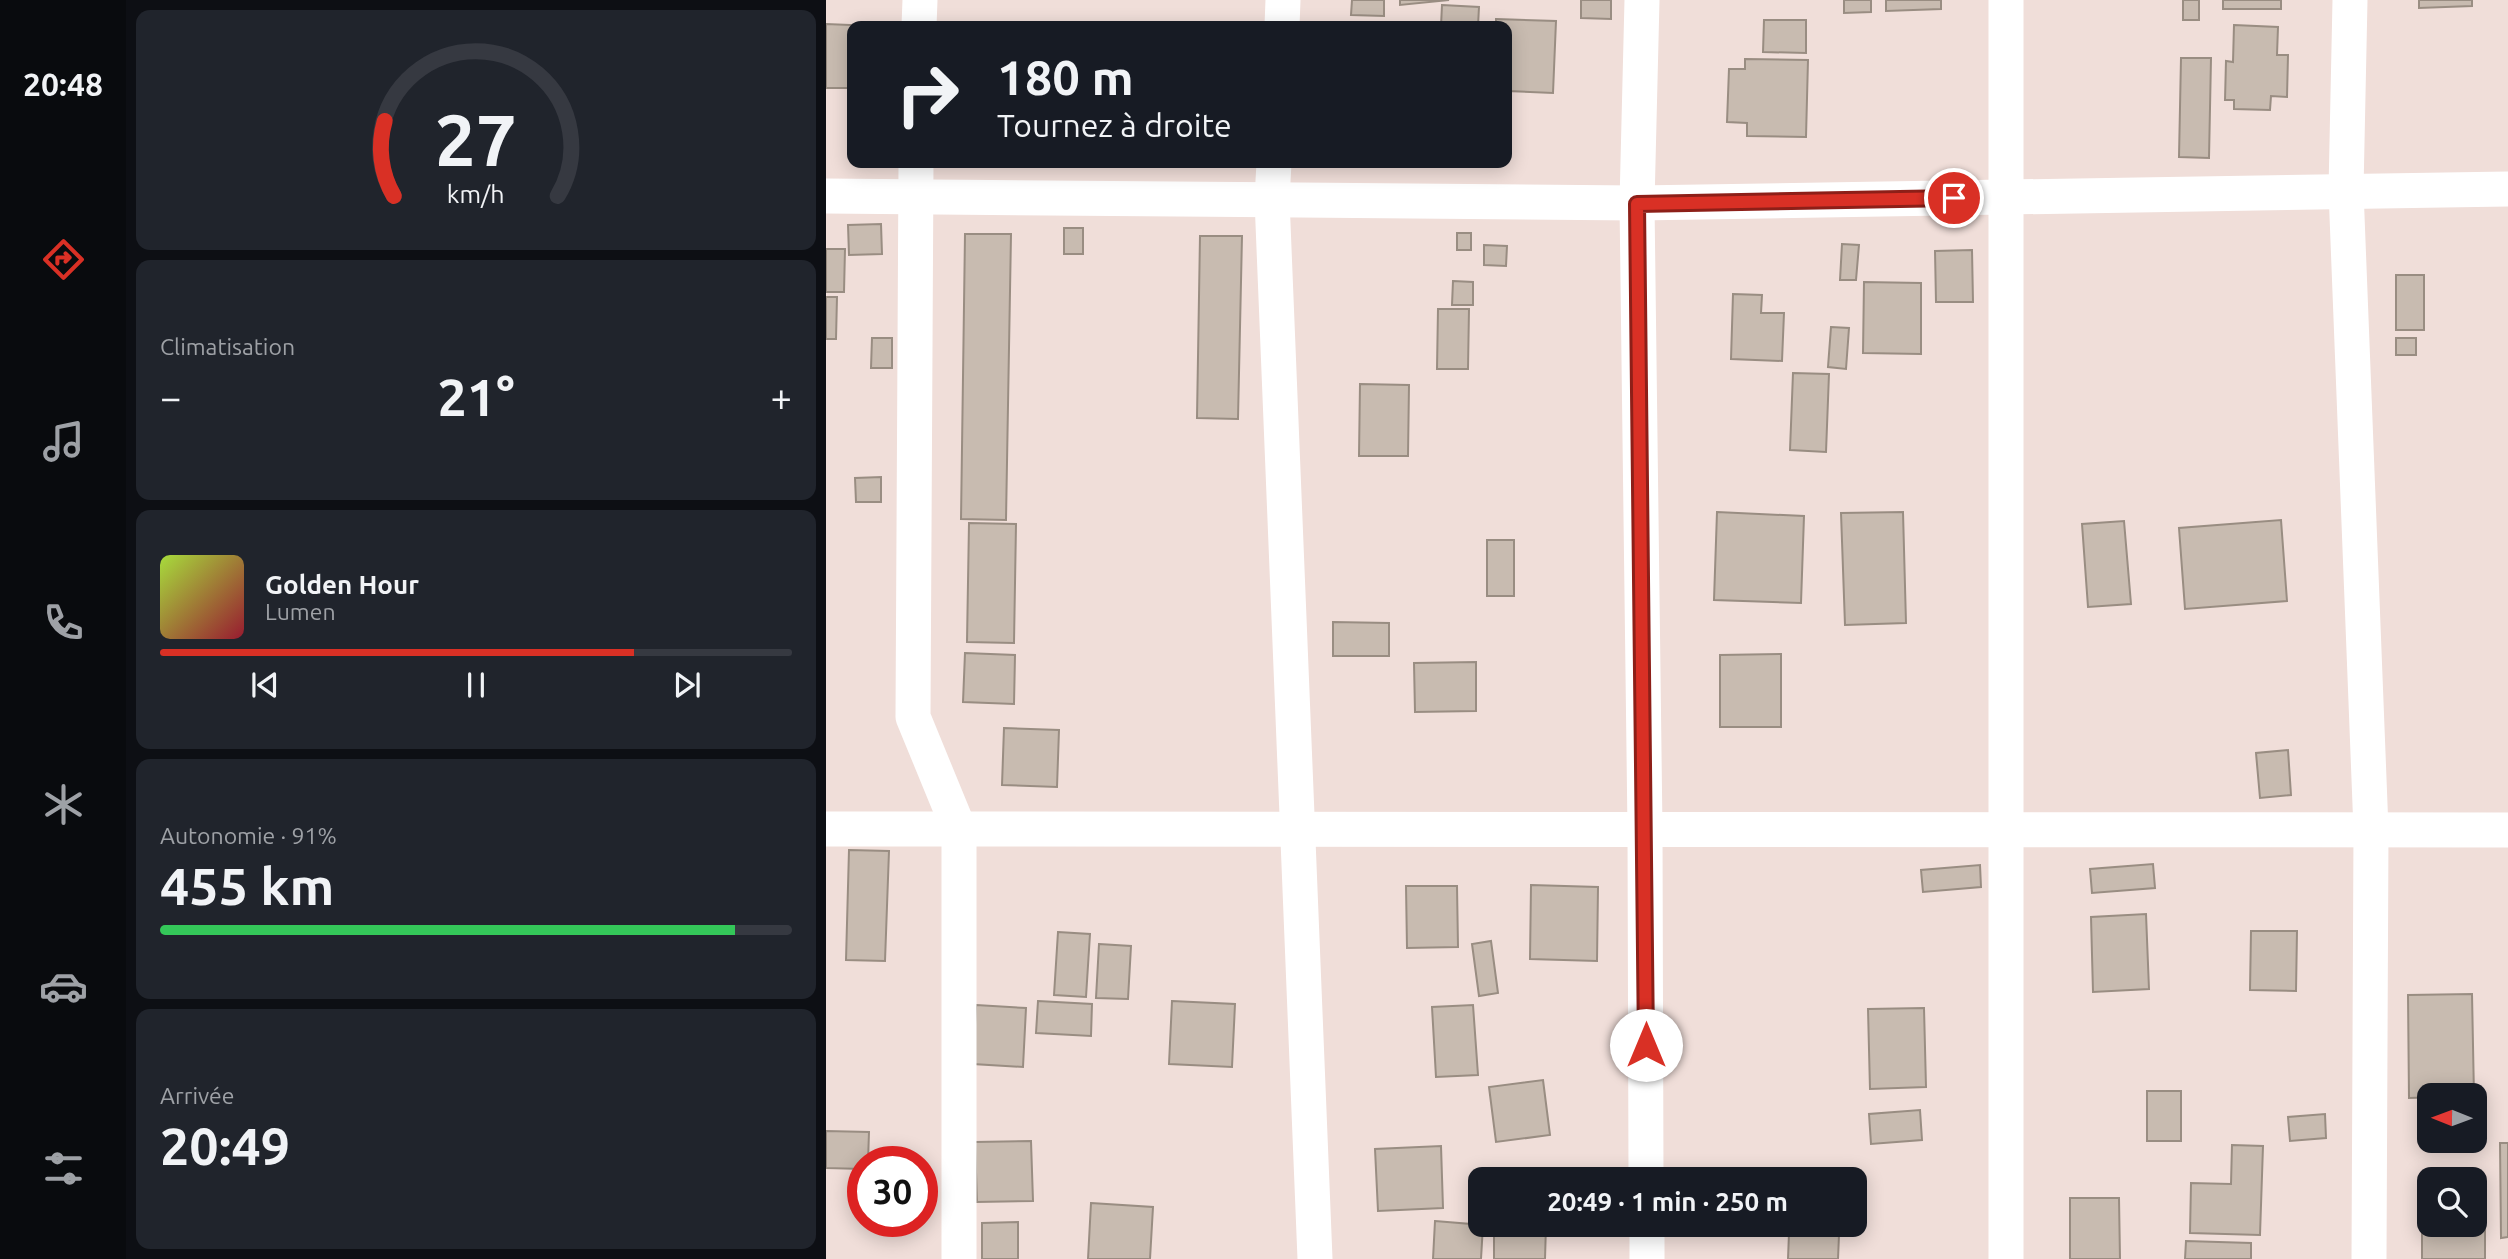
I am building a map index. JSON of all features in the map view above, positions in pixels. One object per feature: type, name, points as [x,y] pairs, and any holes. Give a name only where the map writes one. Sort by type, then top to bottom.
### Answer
[{"type":"street","points":[[919,0],[919,21]]},
{"type":"street","points":[[1282,21],[1283,0]]},
{"type":"street","points":[[1642,0],[1637,204],[1645,830],[1646,1167]]},
{"type":"street","points":[[2006,0],[2006,1259]]},
{"type":"street","points":[[2350,0],[2346,190],[2371,830],[2369,1259]]},
{"type":"street","points":[[916,168],[913,717],[958,829],[959,1259]]},
{"type":"street","points":[[1274,168],[1272,199],[1315,1259]]},
{"type":"street","points":[[826,196],[1637,204],[2508,189]]},
{"type":"street","points":[[826,829],[2508,830]]},
{"type":"street","points":[[1647,1237],[1647,1259]]},
{"type":"building","points":[[1352,0],[1384,0],[1384,16],[1351,15]]},
{"type":"building","points":[[1400,0],[1449,0],[1400,5]]},
{"type":"building","points":[[1581,0],[1611,0],[1611,19],[1581,18]]},
{"type":"building","points":[[1844,0],[1871,0],[1871,12],[1844,13]]},
{"type":"building","points":[[1886,0],[1941,0],[1941,9],[1886,11]]},
{"type":"building","points":[[2183,0],[2199,0],[2199,20],[2183,20]]},
{"type":"building","points":[[2223,0],[2281,0],[2281,9],[2223,9]]},
{"type":"building","points":[[2419,0],[2472,0],[2472,6],[2419,8]]},
{"type":"building","points":[[1442,5],[1479,7],[1478,21],[1441,21]]},
{"type":"building","points":[[1496,19],[1556,21],[1553,93],[1512,91],[1512,21]]},
{"type":"building","points":[[1764,20],[1806,20],[1806,53],[1763,52]]},
{"type":"building","points":[[826,24],[847,25],[847,88],[826,88]]},
{"type":"building","points":[[2234,25],[2278,27],[2277,55],[2288,55],[2287,97],[2271,96],[2270,110],[2234,109],[2234,100],[2225,100],[2226,61],[2233,62]]},
{"type":"building","points":[[2181,58],[2211,58],[2209,158],[2179,157]]},
{"type":"building","points":[[1745,59],[1808,60],[1806,137],[1747,136],[1747,123],[1727,122],[1729,69],[1745,69]]},
{"type":"building","points":[[881,224],[882,254],[849,255],[848,225]]},
{"type":"building","points":[[1064,228],[1083,228],[1083,254],[1064,254]]},
{"type":"building","points":[[1457,233],[1471,233],[1471,250],[1457,250]]},
{"type":"building","points":[[965,234],[1011,234],[1006,520],[961,519]]},
{"type":"building","points":[[1200,236],[1242,236],[1238,419],[1197,418]]},
{"type":"building","points":[[1842,244],[1859,245],[1856,280],[1840,280]]},
{"type":"building","points":[[1484,245],[1507,246],[1506,266],[1484,265]]},
{"type":"building","points":[[826,249],[845,249],[844,292],[826,292]]},
{"type":"building","points":[[1972,250],[1973,302],[1936,302],[1935,251]]},
{"type":"building","points":[[2396,275],[2424,275],[2424,330],[2396,330]]},
{"type":"building","points":[[1453,281],[1473,282],[1473,305],[1452,305]]},
{"type":"building","points":[[1864,282],[1921,283],[1921,354],[1863,353]]},
{"type":"building","points":[[1733,294],[1762,295],[1761,313],[1784,313],[1782,361],[1731,359]]},
{"type":"building","points":[[826,297],[837,297],[836,339],[826,339]]},
{"type":"building","points":[[1438,309],[1469,309],[1468,369],[1437,369]]},
{"type":"building","points":[[1831,327],[1849,328],[1846,369],[1828,367]]},
{"type":"building","points":[[872,338],[892,338],[892,368],[871,368]]},
{"type":"building","points":[[2396,338],[2416,338],[2416,355],[2396,355]]},
{"type":"building","points":[[1793,373],[1829,374],[1826,452],[1790,450]]},
{"type":"building","points":[[1360,384],[1409,385],[1408,456],[1359,456]]},
{"type":"building","points":[[881,477],[881,502],[856,502],[855,478]]},
{"type":"building","points":[[1717,512],[1804,516],[1801,603],[1714,600]]},
{"type":"building","points":[[1903,512],[1906,623],[1845,625],[1841,513]]},
{"type":"building","points":[[2281,520],[2287,601],[2185,609],[2179,528]]},
{"type":"building","points":[[2124,521],[2131,604],[2088,607],[2082,524]]},
{"type":"building","points":[[969,523],[1016,524],[1014,643],[967,642]]},
{"type":"building","points":[[1487,540],[1514,540],[1514,596],[1487,596]]},
{"type":"building","points":[[1333,622],[1389,623],[1389,656],[1333,656]]},
{"type":"building","points":[[965,653],[1015,655],[1014,704],[963,702]]},
{"type":"building","points":[[1781,654],[1781,727],[1720,727],[1720,655]]},
{"type":"building","points":[[1476,662],[1476,711],[1415,712],[1414,663]]},
{"type":"building","points":[[1004,728],[1059,730],[1057,787],[1002,785]]},
{"type":"building","points":[[2288,750],[2291,795],[2260,798],[2256,753]]},
{"type":"building","points":[[849,850],[889,851],[885,961],[846,960]]},
{"type":"building","points":[[2153,864],[2155,888],[2092,893],[2090,869]]},
{"type":"building","points":[[1980,865],[1981,887],[1923,892],[1921,870]]},
{"type":"building","points":[[1531,885],[1598,887],[1597,961],[1530,959]]},
{"type":"building","points":[[1406,886],[1457,886],[1458,947],[1407,948]]},
{"type":"building","points":[[2146,914],[2149,989],[2093,992],[2091,917]]},
{"type":"building","points":[[2251,931],[2297,931],[2296,991],[2250,990]]},
{"type":"building","points":[[1058,932],[1090,934],[1086,997],[1054,995]]},
{"type":"building","points":[[1491,941],[1498,993],[1479,996],[1472,944]]},
{"type":"building","points":[[1099,944],[1131,946],[1128,999],[1096,998]]},
{"type":"building","points":[[2472,994],[2474,1083],[2417,1083],[2417,1098],[2409,1098],[2408,995]]},
{"type":"building","points":[[1038,1001],[1092,1004],[1091,1036],[1036,1033]]},
{"type":"building","points":[[1172,1001],[1235,1004],[1232,1067],[1169,1064]]},
{"type":"building","points":[[976,1005],[1026,1008],[1023,1067],[973,1064]]},
{"type":"building","points":[[1473,1005],[1478,1075],[1436,1077],[1432,1007]]},
{"type":"building","points":[[1924,1008],[1926,1087],[1870,1089],[1868,1009]]},
{"type":"building","points":[[1543,1080],[1550,1135],[1496,1142],[1489,1087]]},
{"type":"building","points":[[2147,1091],[2181,1091],[2181,1141],[2147,1141]]},
{"type":"building","points":[[1920,1110],[1922,1140],[1871,1144],[1869,1114]]},
{"type":"building","points":[[2325,1114],[2326,1138],[2290,1141],[2288,1117]]},
{"type":"building","points":[[826,1131],[869,1132],[869,1146],[847,1146],[847,1169],[826,1168]]},
{"type":"building","points":[[1031,1141],[1033,1201],[977,1202],[975,1142]]},
{"type":"building","points":[[2500,1143],[2508,1143],[2508,1237],[2501,1238]]},
{"type":"building","points":[[2232,1145],[2263,1146],[2260,1235],[2190,1233],[2191,1183],[2231,1184]]},
{"type":"building","points":[[1441,1146],[1443,1208],[1378,1211],[1375,1149]]},
{"type":"building","points":[[2070,1198],[2119,1198],[2120,1259],[2070,1259]]},
{"type":"building","points":[[1091,1203],[1153,1207],[1150,1259],[1088,1259]]},
{"type":"building","points":[[1435,1221],[1468,1224],[1468,1237],[1482,1237],[1481,1259],[1433,1259]]},
{"type":"building","points":[[1018,1222],[1018,1259],[982,1259],[982,1223]]},
{"type":"building","points":[[1494,1237],[1546,1237],[1545,1259],[1494,1259]]},
{"type":"building","points":[[1789,1237],[1839,1237],[1838,1259],[1788,1259]]},
{"type":"building","points":[[2422,1237],[2485,1237],[2485,1259],[2422,1259]]},
{"type":"building","points":[[2186,1241],[2251,1243],[2251,1259],[2185,1259]]},
{"type":"route","points":[[1646,1045],[1637,204],[1954,198]]}]
